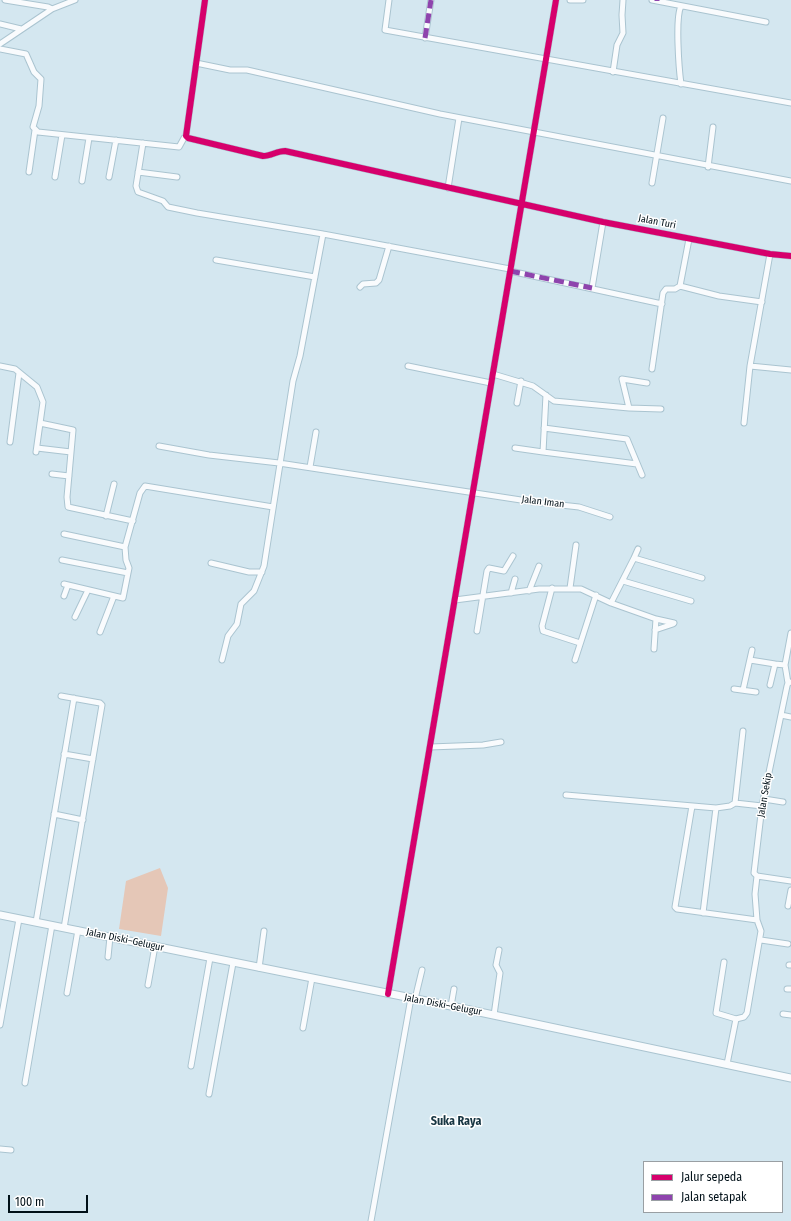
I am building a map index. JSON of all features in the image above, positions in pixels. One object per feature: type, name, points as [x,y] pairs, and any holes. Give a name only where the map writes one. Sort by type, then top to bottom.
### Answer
[{"type":"main road","name":"Jalan Diski–Gelugur","points":[[0,915],[451,1006],[791,1078]]},
{"type":"street","points":[[5,0],[48,7],[52,9]]},
{"type":"street","points":[[0,44],[52,9],[75,0]]},
{"type":"street","points":[[35,130],[42,133],[179,148],[186,137],[205,0]]},
{"type":"street","points":[[389,0],[385,30],[791,103]]},
{"type":"street","points":[[425,38],[431,0]]},
{"type":"street","points":[[388,994],[556,0]]},
{"type":"street","points":[[570,0],[583,0]]},
{"type":"street","points":[[613,72],[617,45],[623,33],[623,0]]},
{"type":"street","points":[[655,0],[766,22]]},
{"type":"street","points":[[681,6],[677,16],[680,58],[678,66],[681,84]]},
{"type":"street","points":[[0,24],[22,29]]},
{"type":"street","points":[[0,49],[26,54],[34,72],[41,79],[39,106],[33,127],[35,130],[29,172]]},
{"type":"street","points":[[196,63],[230,70],[247,70],[460,118],[708,167],[791,181]]},
{"type":"street","points":[[448,188],[460,118]]},
{"type":"street","points":[[652,183],[663,118]]},
{"type":"street","points":[[708,167],[713,127]]},
{"type":"street","points":[[55,177],[62,135]]},
{"type":"street","name":"Jalan Turi","points":[[186,137],[263,156],[268,156],[279,151],[285,151],[603,222],[770,254],[791,256]]},
{"type":"street","points":[[82,181],[89,138]]},
{"type":"street","points":[[109,177],[116,140]]},
{"type":"street","points":[[143,144],[136,186],[138,192],[155,197],[163,201],[168,207],[242,222],[323,234],[389,246],[510,270],[662,304]]},
{"type":"street","points":[[138,172],[177,177]]},
{"type":"street","points":[[592,288],[603,222]]},
{"type":"street","points":[[222,660],[228,636],[237,624],[241,604],[254,591],[262,572],[293,381],[323,234]]},
{"type":"street","points":[[680,286],[688,239]]},
{"type":"street","points":[[360,287],[363,284],[376,283],[379,280],[389,246]]},
{"type":"street","points":[[744,423],[750,366],[770,254]]},
{"type":"street","points":[[216,260],[315,277]]},
{"type":"street","points":[[652,370],[664,291],[668,288],[676,289],[680,286],[719,296],[762,302]]},
{"type":"street","points":[[0,366],[15,369],[36,387],[43,402],[36,450],[71,452]]},
{"type":"street","points":[[408,366],[492,383]]},
{"type":"street","points":[[750,366],[791,370]]},
{"type":"street","points":[[10,442],[19,373]]},
{"type":"street","points":[[493,374],[521,381],[533,386],[554,400],[629,408],[661,408]]},
{"type":"street","points":[[629,408],[622,379],[647,383]]},
{"type":"street","points":[[517,403],[521,381]]},
{"type":"street","points":[[543,452],[546,395]]},
{"type":"street","points":[[40,423],[73,430],[68,507],[133,521]]},
{"type":"street","points":[[544,428],[627,439],[642,475]]},
{"type":"street","points":[[310,467],[316,432]]},
{"type":"street","name":"Jalan Iman","points":[[158,446],[209,455],[310,467],[534,502],[565,504],[610,517]]},
{"type":"street","points":[[514,448],[637,464]]},
{"type":"street","points":[[52,474],[69,476]]},
{"type":"street","points":[[106,516],[114,484]]},
{"type":"street","points":[[64,596],[66,585],[124,598],[128,573],[125,547],[140,493],[145,486],[273,507]]},
{"type":"street","points":[[64,534],[125,547]]},
{"type":"street","points":[[570,588],[576,546]]},
{"type":"street","points":[[611,603],[624,581],[638,549]]},
{"type":"street","points":[[477,631],[488,569],[504,571],[513,556]]},
{"type":"street","points":[[634,558],[702,578]]},
{"type":"street","points":[[62,560],[128,573]]},
{"type":"street","points":[[211,563],[249,572],[262,572]]},
{"type":"street","points":[[529,591],[539,566]]},
{"type":"street","points":[[511,593],[515,579]]},
{"type":"street","points":[[624,581],[691,601]]},
{"type":"street","points":[[455,600],[552,588],[581,589],[611,603],[656,619],[674,623],[655,630]]},
{"type":"street","points":[[552,588],[542,626],[543,631],[580,643]]},
{"type":"street","points":[[75,617],[88,590]]},
{"type":"street","points":[[574,660],[596,595]]},
{"type":"street","points":[[100,632],[114,596]]},
{"type":"street","points":[[654,649],[656,619]]},
{"type":"street","points":[[789,682],[785,665],[789,655],[791,633]]},
{"type":"street","points":[[743,690],[752,650]]},
{"type":"street","points":[[750,660],[785,665]]},
{"type":"street","points":[[770,685],[775,664]]},
{"type":"street","name":"Jalan Sekip","points":[[757,876],[754,873],[762,806],[789,682]]},
{"type":"street","points":[[734,689],[756,692]]},
{"type":"street","points":[[61,696],[100,703],[102,705],[64,928]]},
{"type":"street","points":[[36,922],[74,698]]},
{"type":"street","points":[[781,715],[791,716]]},
{"type":"street","points":[[735,803],[744,731]]},
{"type":"street","points":[[430,747],[483,746],[501,742]]},
{"type":"street","points":[[64,754],[93,759]]},
{"type":"street","points":[[566,795],[716,808],[730,806],[735,803],[762,806]]},
{"type":"street","points":[[764,799],[783,802]]},
{"type":"street","points":[[692,806],[675,907],[677,909],[757,920]]},
{"type":"street","points":[[703,913],[716,808]]},
{"type":"street","points":[[54,814],[82,820]]},
{"type":"street","points":[[724,962],[716,1014],[736,1019],[744,1017],[747,1013],[760,940],[761,928],[757,920],[754,894],[757,876],[791,881]]},
{"type":"street","points":[[788,906],[791,890]]},
{"type":"street","points":[[0,1025],[19,919]]},
{"type":"street","points":[[25,1082],[52,925]]},
{"type":"street","points":[[67,993],[78,930]]},
{"type":"street","points":[[259,968],[264,931]]},
{"type":"street","points":[[108,957],[110,937]]},
{"type":"street","points":[[760,940],[788,944]]},
{"type":"street","points":[[148,985],[155,946]]},
{"type":"street","points":[[494,1015],[500,973],[496,965],[499,950]]},
{"type":"street","points":[[191,1066],[210,958]]},
{"type":"street","points":[[209,1094],[233,963]]},
{"type":"street","points":[[371,1221],[413,999],[422,970]]},
{"type":"street","points":[[303,1028],[312,978]]},
{"type":"street","points":[[451,1006],[454,989]]},
{"type":"street","points":[[784,1014],[791,1015]]},
{"type":"street","points":[[727,1064],[736,1019]]},
{"type":"street","points":[[0,1149],[11,1150]]},
{"type":"shaded area","points":[[160,868],[168,888],[161,936],[119,929],[126,881]]},
{"type":"marked path","points":[[425,38],[431,0]]},
{"type":"marked path","points":[[510,271],[592,288]]},
{"type":"cycle path","points":[[205,0],[186,136],[188,138],[263,156],[285,151],[603,222],[770,254],[791,256]]},
{"type":"cycle path","points":[[388,994],[556,0]]},
{"type":"district","name":"Suka Raya","points":[[456,1122]]}]
